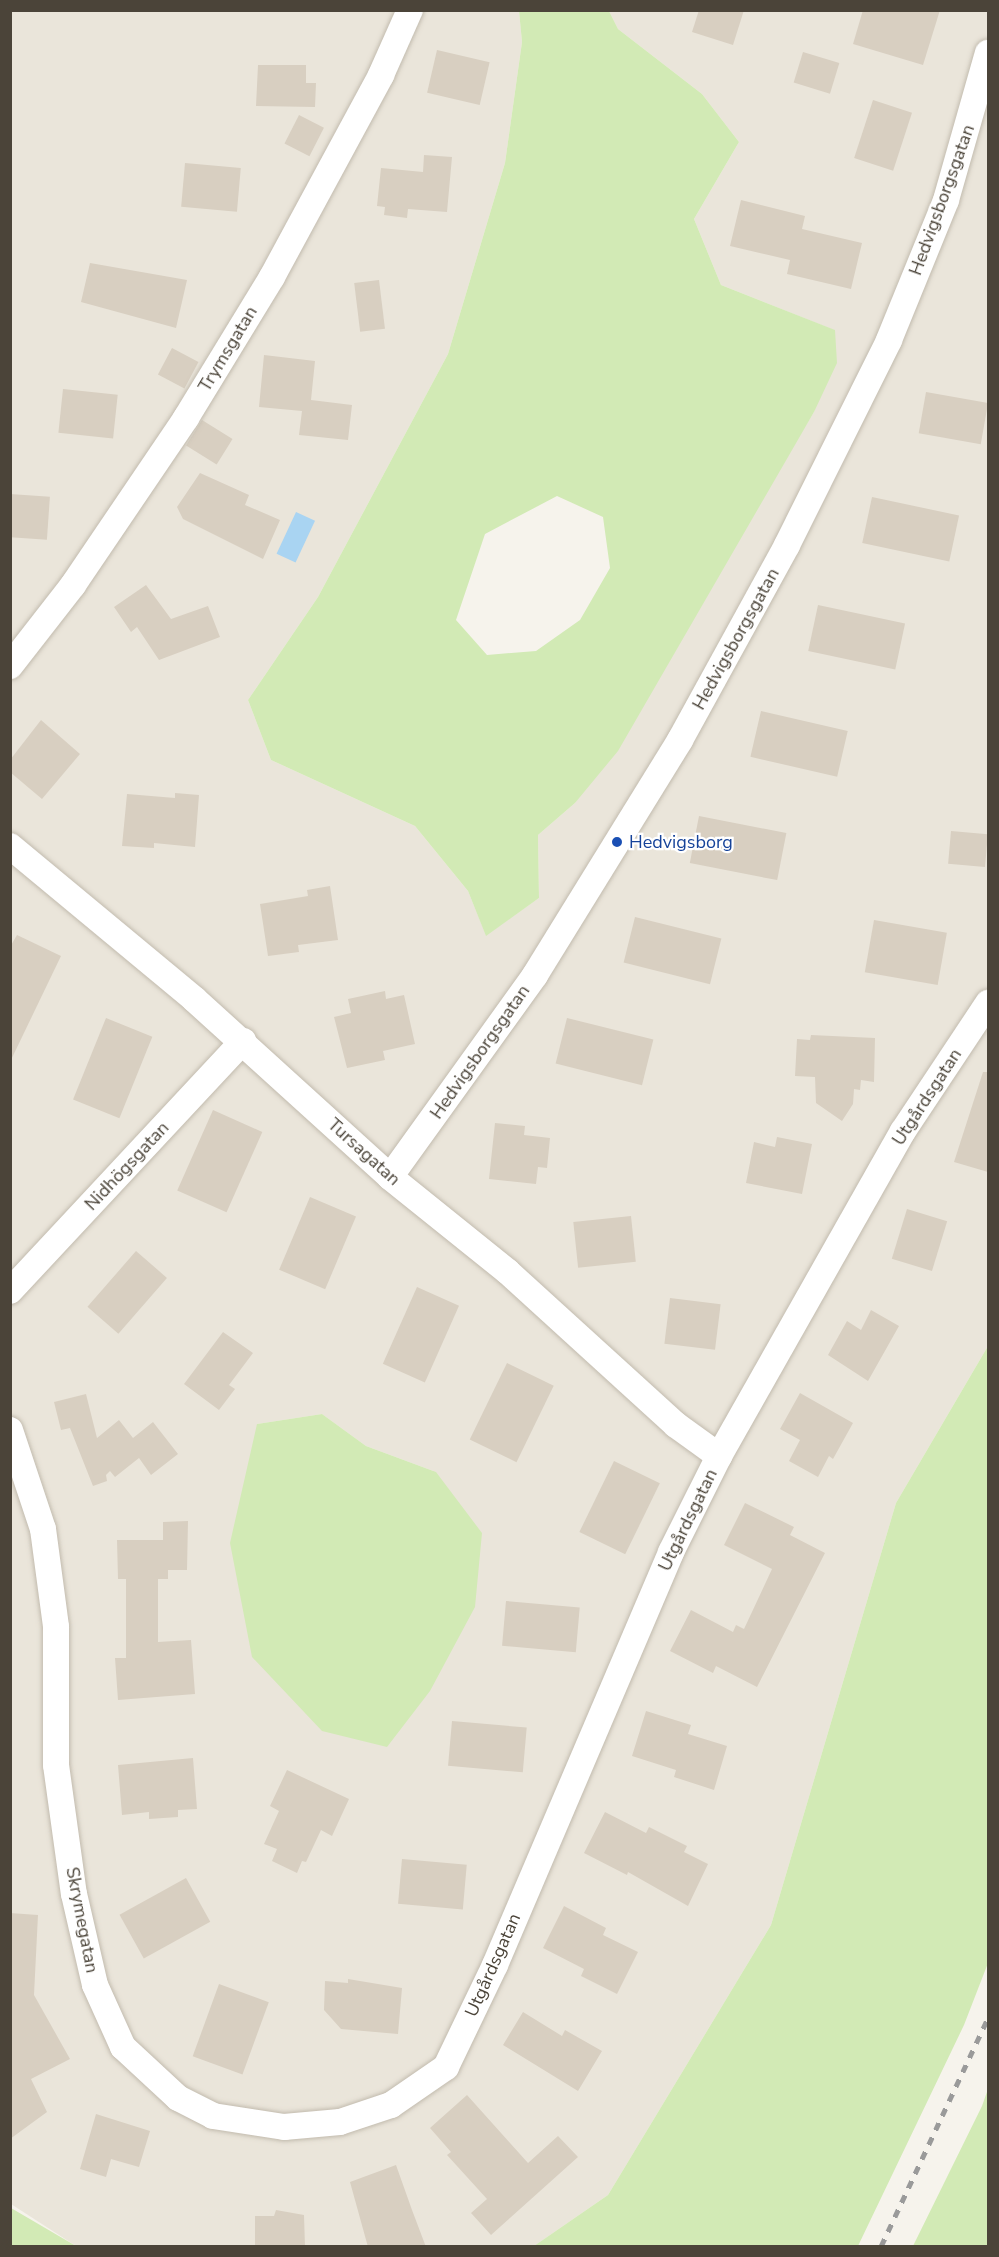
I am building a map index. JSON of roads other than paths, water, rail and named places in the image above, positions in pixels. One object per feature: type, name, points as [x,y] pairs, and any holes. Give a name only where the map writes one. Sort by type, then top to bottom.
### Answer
[{"type":"street","name":"Trymsgatan","points":[[10,666],[73,585],[199,398],[272,277],[381,75],[410,10]]},
{"type":"street","name":"Hedvigsborgsgatan","points":[[390,1177],[535,975],[680,740],[787,545],[889,340],[928,244],[974,113],[988,53]]},
{"type":"street","name":"Tursagatan","points":[[10,846],[243,1041],[390,1177],[508,1272],[676,1425],[719,1456]]},
{"type":"street","name":"Utgårdsgatan","points":[[446,2067],[495,1965],[671,1552],[719,1456],[903,1131],[988,1003]]},
{"type":"street","name":"Nidhögsgatan","points":[[10,1291],[243,1041]]},
{"type":"street","name":"Skrymegatan","points":[[10,1431],[44,1529],[56,1628],[56,1765],[74,1894],[95,1985],[123,2047],[177,2098],[213,2116],[284,2127],[340,2122],[391,2105],[446,2067]]},
{"type":"water","points":[[296,512],[315,521],[296,563],[277,554]]},
{"type":"railway","points":[[881,2246],[988,2018]]},
{"type":"place","name":"Hedvigsborg","points":[[617,842]]}]
